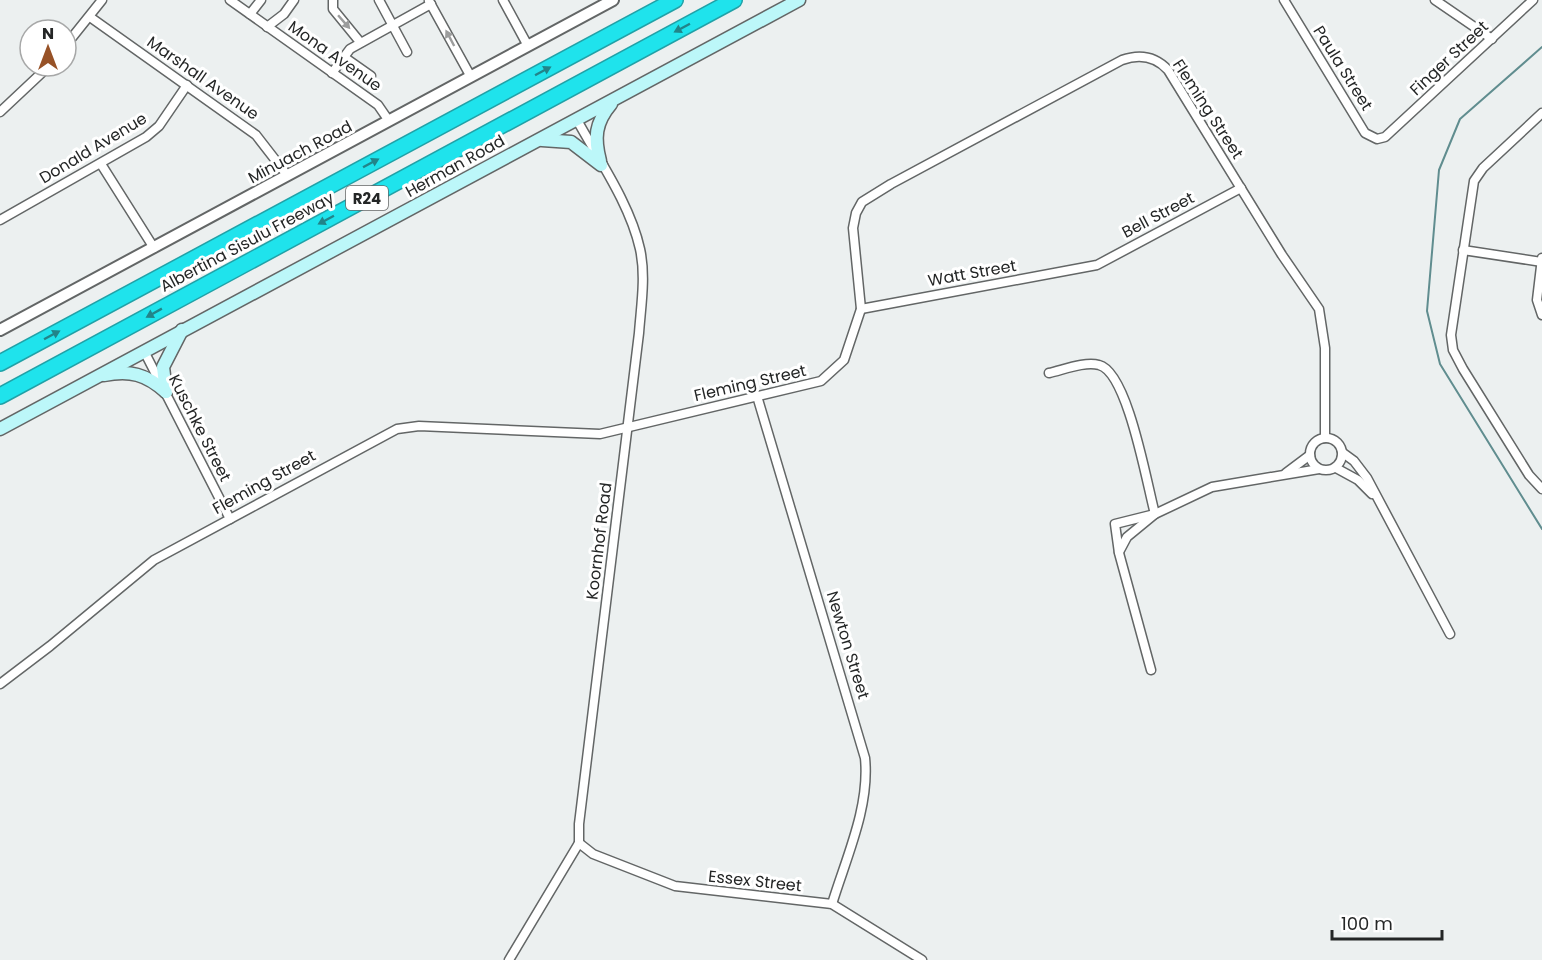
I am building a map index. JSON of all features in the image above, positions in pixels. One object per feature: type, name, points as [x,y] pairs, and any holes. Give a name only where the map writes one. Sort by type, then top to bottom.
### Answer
[{"type":"highway","name":"Albertina Sisulu Freeway","points":[[0,363],[675,0]]},
{"type":"highway","name":"Albertina Sisulu Freeway","points":[[0,396],[734,0]]},
{"type":"main road","name":"Herman Road","points":[[0,429],[799,0]]},
{"type":"main road","points":[[601,163],[596,141],[597,126],[602,115],[615,99]]},
{"type":"main road","points":[[537,141],[571,142],[601,163]]},
{"type":"main road","points":[[166,392],[163,368],[183,329]]},
{"type":"main road","points":[[95,377],[136,373],[148,377],[166,392]]},
{"type":"street","points":[[78,31],[102,0]]},
{"type":"street","name":"Mona Avenue","points":[[230,0],[378,105],[389,121]]},
{"type":"street","points":[[250,14],[261,0]]},
{"type":"street","points":[[267,27],[284,14],[294,0]]},
{"type":"street","points":[[333,0],[333,9],[360,42]]},
{"type":"street","points":[[379,0],[407,51]]},
{"type":"street","points":[[503,0],[528,46]]},
{"type":"street","name":"Minuach Road","points":[[0,330],[613,0]]},
{"type":"street","name":"Paula Street","points":[[1284,0],[1365,133],[1374,139],[1385,137]]},
{"type":"street","points":[[1435,0],[1492,39]]},
{"type":"street","name":"Finger Street","points":[[1385,137],[1533,0]]},
{"type":"street","points":[[332,73],[344,57],[360,42],[430,2],[471,77]]},
{"type":"street","name":"Marshall Avenue","points":[[90,17],[256,135],[287,176]]},
{"type":"street","points":[[344,57],[371,76]]},
{"type":"street","name":"Fleming Street","points":[[0,684],[154,560],[377,438],[407,427],[577,435],[626,430],[813,384],[830,375],[844,360],[861,309],[853,224],[862,202],[929,163],[1129,57],[1152,58],[1168,70],[1282,255],[1319,309],[1323,332],[1325,438]]},
{"type":"street","points":[[1,110],[36,78]]},
{"type":"street","name":"Donald Avenue","points":[[0,220],[101,164],[159,126],[187,84]]},
{"type":"street","points":[[1542,113],[1476,177],[1471,190],[1451,325],[1452,346],[1463,369],[1526,471],[1542,489]]},
{"type":"street","name":"Koornhof Road","points":[[509,960],[579,843],[579,824],[639,333],[642,262],[630,222],[577,120]]},
{"type":"street","points":[[101,164],[154,248]]},
{"type":"street","name":"Bell Street","points":[[1089,267],[1101,263],[1241,188]]},
{"type":"street","points":[[1463,250],[1542,262]]},
{"type":"street","points":[[1542,257],[1537,300],[1542,315]]},
{"type":"street","name":"Watt Street","points":[[861,309],[1089,267]]},
{"type":"street","name":"Kuschke Street","points":[[144,351],[230,519]]},
{"type":"street","points":[[1049,373],[1098,364],[1107,369],[1119,382],[1155,514]]},
{"type":"street","name":"Newton Street","points":[[757,396],[865,758],[866,783],[861,811],[832,904]]},
{"type":"street","points":[[1283,475],[1310,455],[1314,443],[1325,438],[1337,442],[1343,453],[1354,461],[1367,478],[1376,498],[1405,545],[1450,634]]},
{"type":"street","points":[[1151,670],[1119,553],[1115,525],[1155,514],[1212,486],[1319,469],[1328,471],[1336,468],[1343,453]]},
{"type":"street","points":[[1310,455],[1313,463],[1319,469]]},
{"type":"street","points":[[1336,468],[1358,480],[1376,498]]},
{"type":"street","points":[[1119,553],[1127,537],[1155,514]]},
{"type":"street","name":"Essex Street","points":[[579,843],[593,854],[675,886],[832,904],[922,960]]},
{"type":"waterway","points":[[1542,47],[1460,119],[1439,170],[1427,311],[1440,364],[1542,529]]}]
